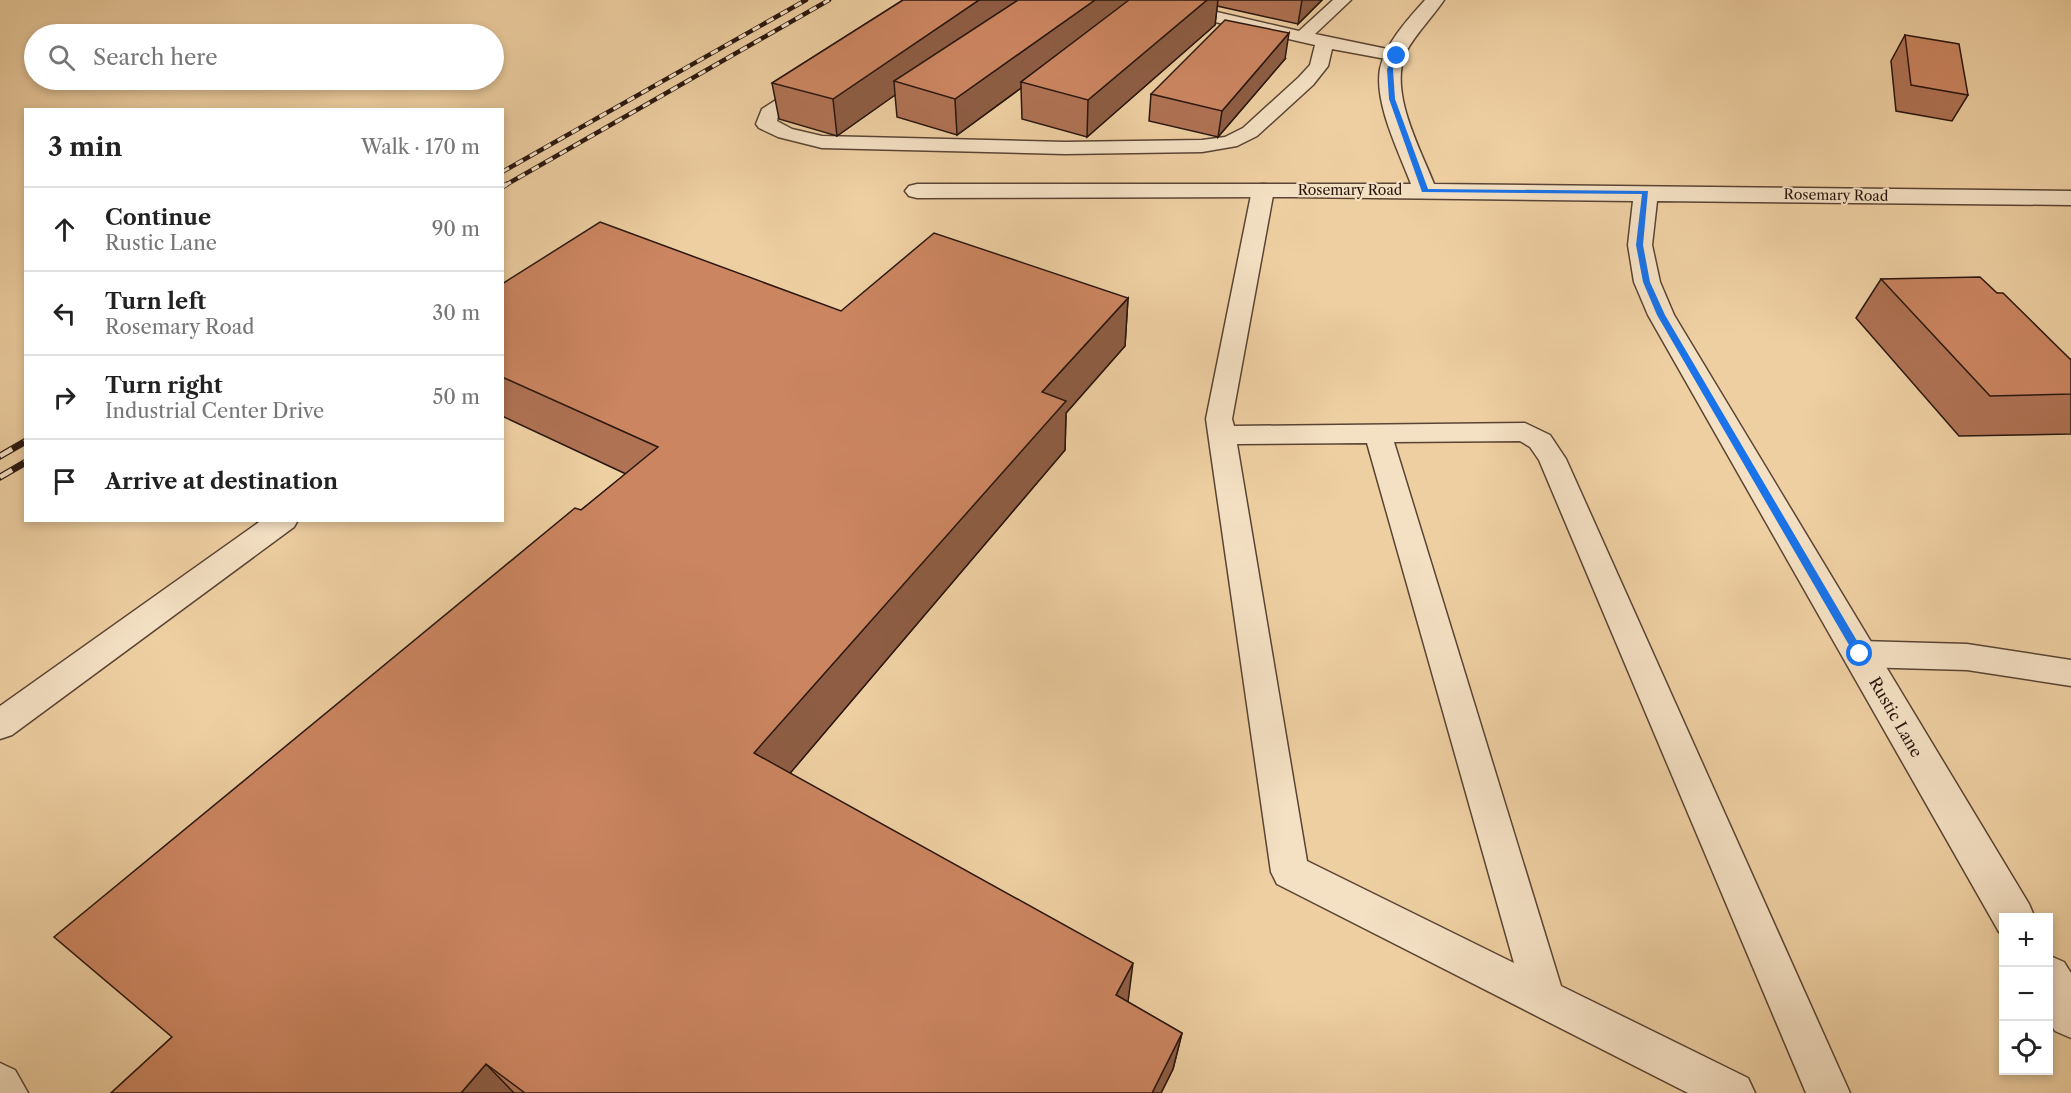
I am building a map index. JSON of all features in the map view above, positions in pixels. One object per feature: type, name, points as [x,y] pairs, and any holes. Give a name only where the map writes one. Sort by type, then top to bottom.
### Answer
[{"type":"street","points":[[1425,191],[1392,99],[1390,69],[1410,29],[1435,0]]},
{"type":"street","name":"Rosemary Road","points":[[917,191],[1646,192],[2071,198]]},
{"type":"street","name":"Rustic Lane","points":[[1646,192],[1640,245],[1647,282],[1661,315],[2011,913]]},
{"type":"street","points":[[2053,984],[2071,1015]]},
{"type":"lane","points":[[1143,0],[1302,37],[1397,56]]},
{"type":"lane","points":[[1302,37],[1343,0]]},
{"type":"lane","points":[[828,74],[769,113],[766,124],[785,133],[822,142],[1065,148],[1202,146],[1230,142],[1250,132],[1306,81],[1319,66],[1325,42]]},
{"type":"lane","points":[[1263,190],[1219,419],[1290,872],[1733,1093]]},
{"type":"lane","points":[[1221,435],[1525,432],[1540,441],[1552,459],[1828,1093]]},
{"type":"lane","points":[[1378,433],[1545,1000]]},
{"type":"lane","points":[[0,725],[281,522]]},
{"type":"lane","points":[[1860,654],[1966,657],[2071,673]]},
{"type":"lane","points":[[0,1085],[6,1093]]},
{"type":"building","points":[[903,0],[979,0],[833,99],[772,83]]},
{"type":"building","points":[[1018,0],[1095,0],[955,99],[894,81]]},
{"type":"building","points":[[1129,0],[1207,0],[1088,100],[1021,82]]},
{"type":"building","points":[[1225,20],[1289,33],[1222,111],[1151,94]]},
{"type":"building","points":[[1905,35],[1959,44],[1968,95],[1911,85]]},
{"type":"building","points":[[600,222],[841,311],[934,233],[1128,298],[1042,392],[1066,401],[754,753],[1133,963],[1116,995],[1182,1033],[1152,1093],[525,1093],[486,1064],[461,1093],[111,1093],[172,1037],[54,937],[575,508],[581,510],[658,447],[504,378],[504,283]]},
{"type":"building","points":[[1980,277],[1997,293],[2003,293],[2071,360],[2071,394],[1990,396],[1881,279]]},
{"type":"railway","points":[[504,171],[806,0]]},
{"type":"railway","points":[[504,186],[829,0]]},
{"type":"railway","points":[[0,456],[24,442]]},
{"type":"railway","points":[[0,477],[24,463]]},
{"type":"route","points":[[1397,56],[1390,69],[1392,99],[1425,191],[1646,192],[1640,245],[1647,282],[1661,315],[1860,654]]}]
